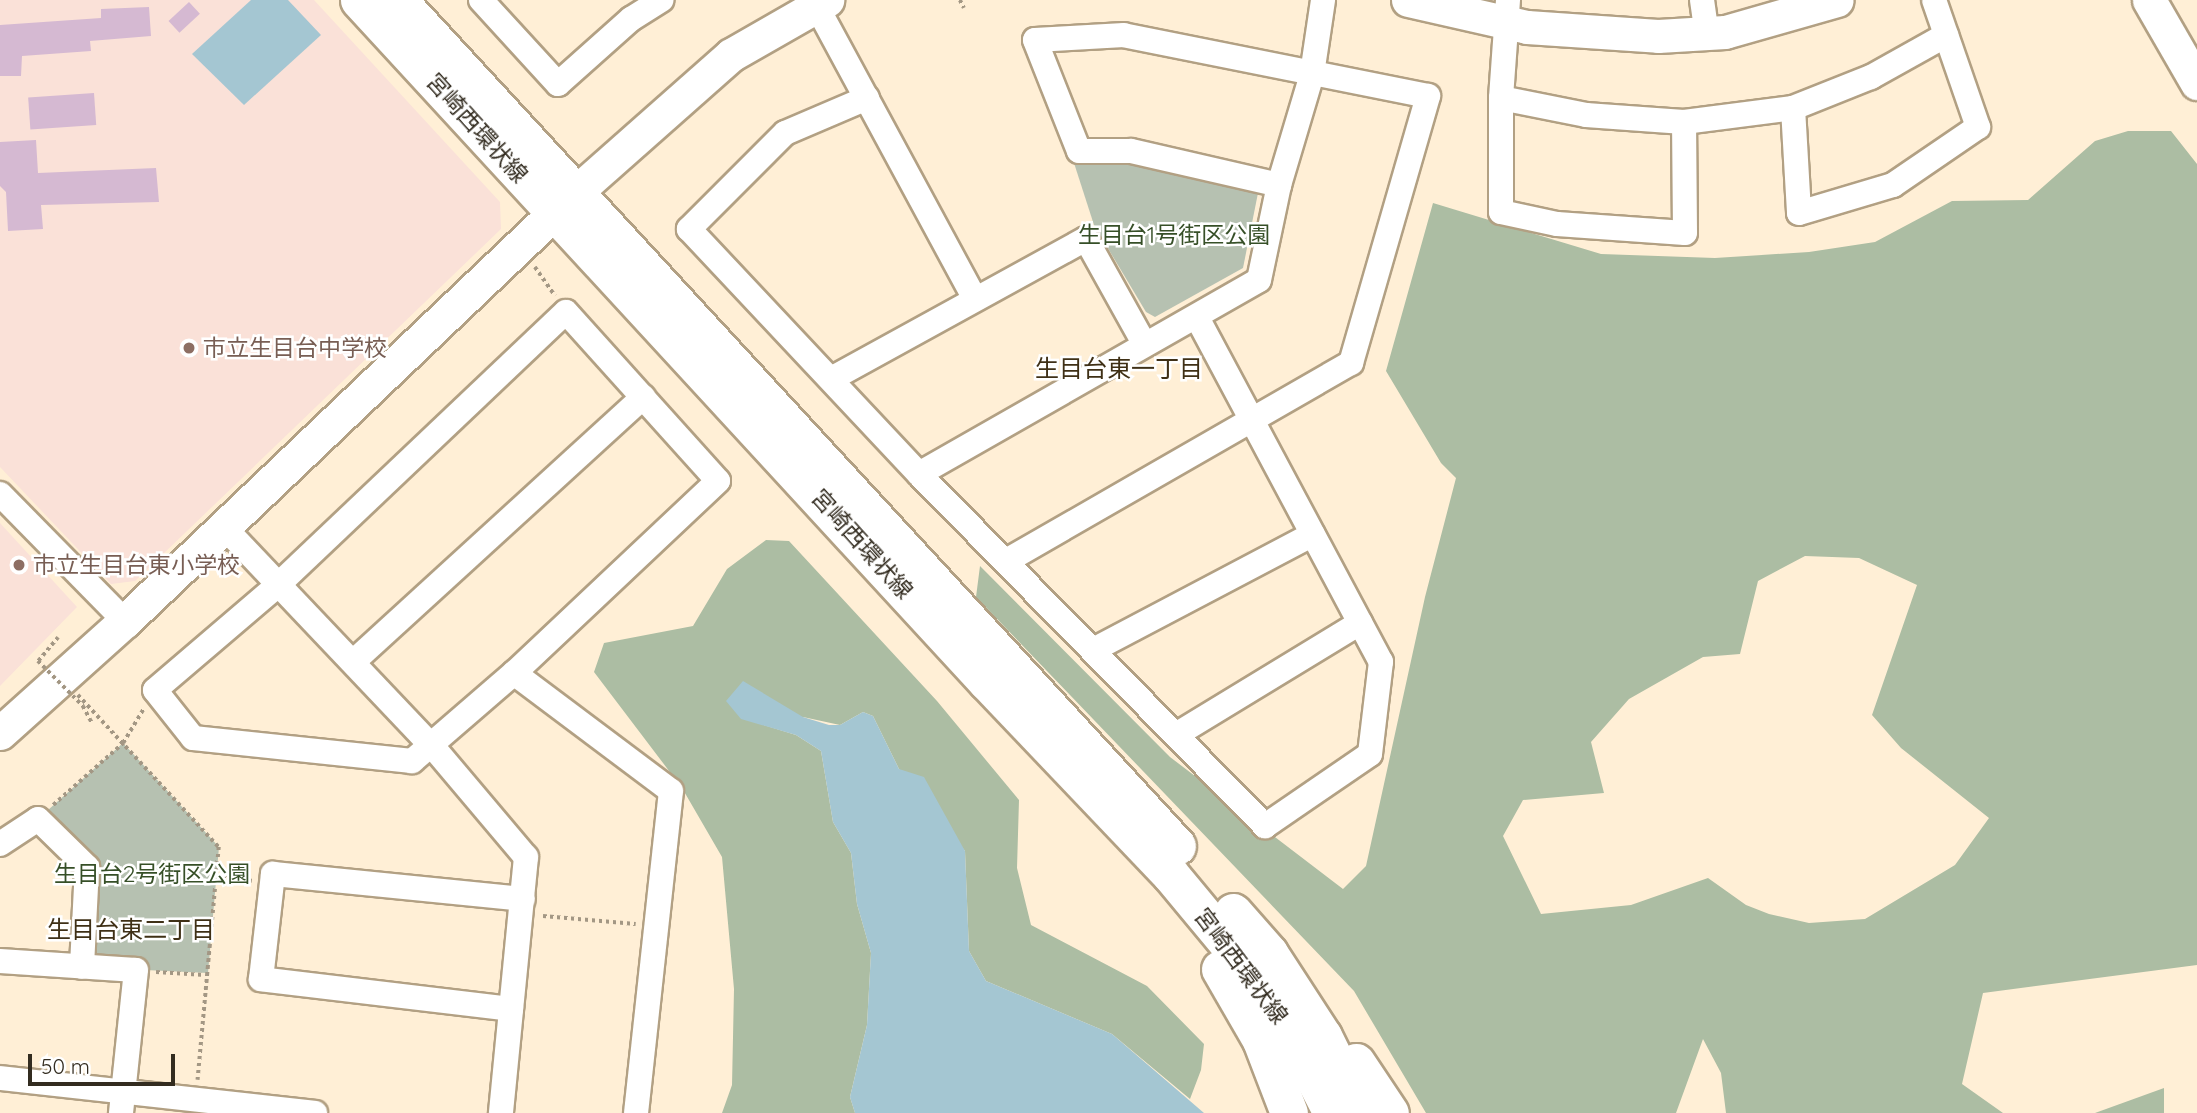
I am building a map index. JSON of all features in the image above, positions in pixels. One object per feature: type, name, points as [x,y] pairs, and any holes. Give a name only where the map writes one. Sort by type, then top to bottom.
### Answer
[{"type":"main road","name":"宮崎西環状線","points":[[359,0],[565,203],[1172,840],[1269,953],[1323,1036],[1361,1113]]},
{"type":"main road","name":"宮崎西環状線","points":[[398,0],[565,203],[987,682],[1170,874],[1244,964],[1293,1038],[1332,1113]]},
{"type":"main road","points":[[987,682],[996,706],[1188,920],[1261,1040],[1289,1113]]},
{"type":"main road","points":[[1323,1036],[1346,1047],[1390,1113]]},
{"type":"street","points":[[481,0],[558,84],[631,19],[662,0]]},
{"type":"street","points":[[919,474],[1144,343],[1197,317],[1259,280],[1279,185],[1312,74],[1323,0]]},
{"type":"street","points":[[1408,0],[1506,11],[1586,34],[1707,34],[1789,17],[1837,0]]},
{"type":"street","points":[[1702,0],[1707,34]]},
{"type":"street","points":[[1793,108],[1799,213],[1894,185],[1978,127],[1934,0]]},
{"type":"street","points":[[2149,0],[2197,83]]},
{"type":"street","points":[[0,733],[50,669],[125,621],[565,203],[731,55],[821,3],[867,99],[975,299]]},
{"type":"street","points":[[1506,11],[1501,98],[1502,212],[1557,224],[1685,233],[1684,121]]},
{"type":"street","points":[[1008,560],[1254,423],[1351,363],[1428,96],[1124,34],[1035,40],[1079,151],[1131,151],[1279,185]]},
{"type":"street","points":[[1501,98],[1586,115],[1684,121],[1793,108],[1871,77],[1946,35]]},
{"type":"street","points":[[867,99],[785,133],[689,229],[919,474],[1179,733],[1265,826],[1370,754],[1381,662],[1197,317]]},
{"type":"street","points":[[831,379],[1086,239],[1144,343]]},
{"type":"street","points":[[566,312],[643,397],[718,481],[514,673],[433,747],[412,761],[193,738],[155,690],[279,584],[566,312]]},
{"type":"street","points":[[353,662],[643,397]]},
{"type":"street","points":[[0,494],[125,621]]},
{"type":"street","points":[[222,526],[433,747],[526,857],[501,1113]]},
{"type":"street","points":[[1096,649],[1313,534]]},
{"type":"street","points":[[1179,733],[1360,623]]},
{"type":"street","points":[[514,673],[671,791],[636,1113]]},
{"type":"street","points":[[0,844],[38,819],[87,867],[82,967]]},
{"type":"street","points":[[511,1009],[261,979],[273,874],[522,906]]},
{"type":"street","points":[[0,961],[136,970],[122,1102]]},
{"type":"street","points":[[0,1078],[122,1102],[197,1100],[315,1113]]},
{"type":"path","points":[[960,0],[964,8]]},
{"type":"path","points":[[521,247],[566,312]]},
{"type":"path","points":[[50,669],[58,637]]},
{"type":"path","points":[[50,669],[83,706],[92,723]]},
{"type":"path","points":[[50,669],[219,847],[197,1100]]},
{"type":"path","points":[[38,819],[122,743],[155,690]]},
{"type":"path","points":[[216,877],[272,883]]},
{"type":"path","points":[[522,906],[656,926]]},
{"type":"path","points":[[136,970],[205,975]]},
{"type":"shaded area","name":"市立生目台中学校","points":[[0,0],[314,0],[500,202],[501,229],[135,581],[111,584],[0,467]]},
{"type":"shaded area","name":"市立生目台東小学校","points":[[0,523],[77,607],[0,686]]},
{"type":"green space","points":[[2128,131],[2171,131],[2197,164],[2197,965],[1983,993],[1962,1084],[2003,1113],[1726,1113],[1721,1073],[1703,1039],[1676,1113],[1426,1113],[1354,991],[976,597],[980,566],[1170,757],[1343,889],[1366,866],[1425,597],[1456,478],[1441,463],[1386,371],[1433,203],[1601,254],[1715,258],[1809,252],[1875,242],[1952,201],[2028,200],[2095,141]],"holes":[[[1805,556],[1859,558],[1917,585],[1872,715],[1901,748],[1989,818],[1955,865],[1865,919],[1809,923],[1769,914],[1746,905],[1708,878],[1631,905],[1541,914],[1503,836],[1523,800],[1604,793],[1591,742],[1629,699],[1703,657],[1740,654],[1758,581]]]},
{"type":"green space","name":"生目台1号街区公園","points":[[1130,159],[1258,193],[1243,268],[1155,317],[1146,312],[1094,225],[1074,163]]},
{"type":"green space","points":[[766,540],[789,541],[937,701],[1019,800],[1017,868],[1031,925],[1147,986],[1204,1044],[1201,1070],[1190,1099],[1112,1034],[986,981],[969,951],[965,851],[899,769],[873,716],[863,712],[840,725],[803,717],[741,718],[796,735],[821,751],[833,822],[851,853],[857,904],[871,953],[867,1025],[850,1097],[855,1113],[722,1113],[732,1085],[734,989],[722,857],[682,788],[594,672],[604,643],[693,626],[727,569]]},
{"type":"green space","name":"生目台2号街区公園","points":[[123,743],[219,847],[208,973],[82,967],[87,867],[38,819]]},
{"type":"green space","points":[[2164,1088],[2164,1113],[2095,1113]]},
{"type":"water","points":[[251,0],[288,0],[321,35],[244,105],[192,54]]},
{"type":"water","points":[[743,681],[803,717],[829,725],[840,725],[863,712],[873,716],[899,769],[924,777],[965,851],[969,951],[986,981],[1112,1034],[1204,1113],[855,1113],[850,1097],[867,1025],[871,953],[857,904],[851,853],[833,822],[821,751],[796,735],[741,719],[726,701]]},
{"type":"building","points":[[189,2],[200,14],[179,33],[169,21]]},
{"type":"building","points":[[149,7],[151,36],[90,41],[91,51],[22,56],[21,76],[0,76],[0,25],[101,18],[101,9]]},
{"type":"building","points":[[94,93],[96,125],[30,130],[28,98]]},
{"type":"building","points":[[36,140],[38,173],[156,168],[159,202],[41,205],[43,229],[8,231],[6,192],[0,186],[0,142]]},
{"type":"place","name":"市立生目台中学校","points":[[189,348]]},
{"type":"place","name":"市立生目台東小学校","points":[[19,565]]},
{"type":"district","name":"生目台東一丁目","points":[[1119,369]]},
{"type":"district","name":"生目台東二丁目","points":[[131,930]]}]
